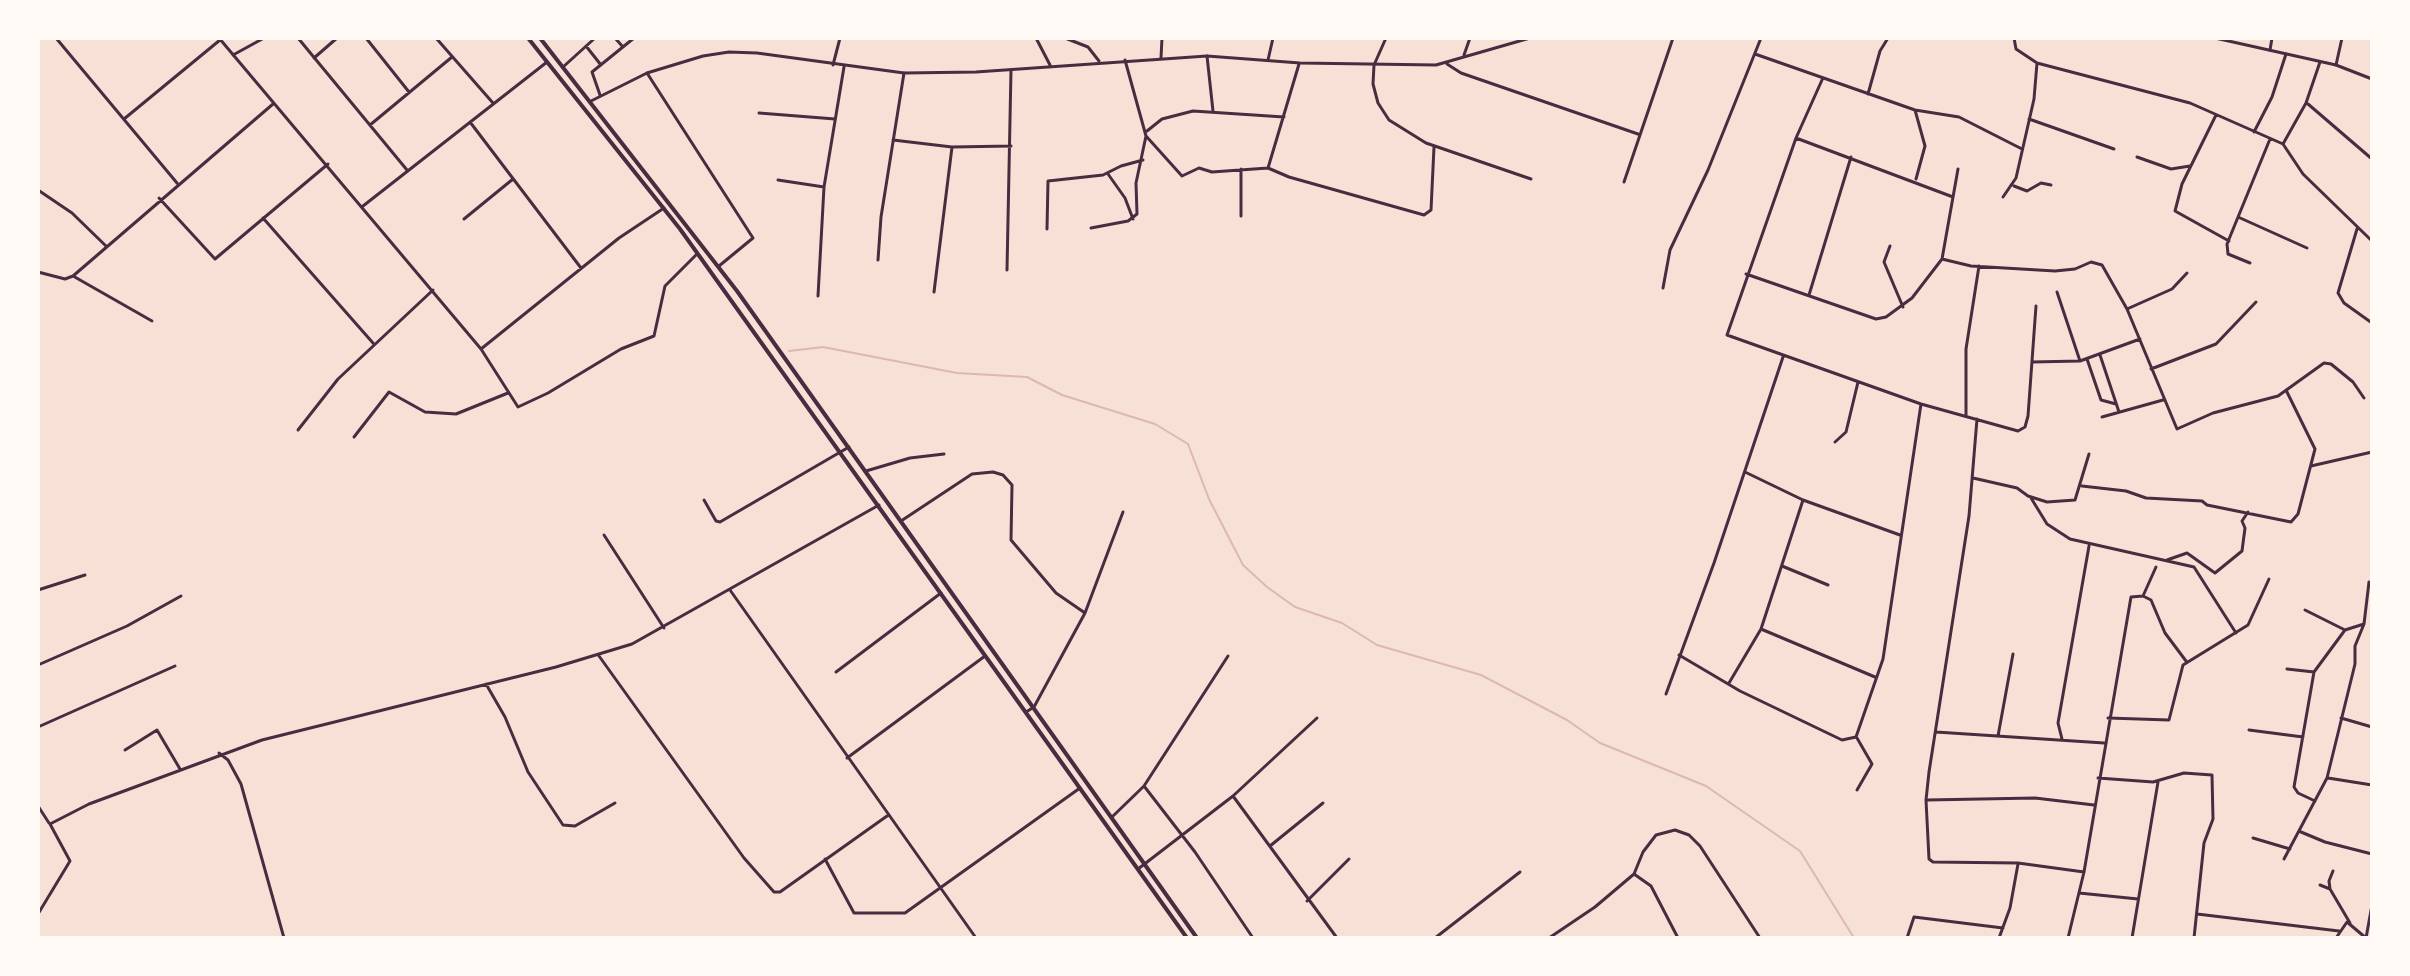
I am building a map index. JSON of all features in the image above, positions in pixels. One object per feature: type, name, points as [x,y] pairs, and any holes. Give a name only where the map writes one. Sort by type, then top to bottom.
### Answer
[{"type":"main road","points":[[528,38],[664,208],[730,297],[1187,938]]},
{"type":"main road","points":[[540,38],[719,266],[1197,938]]},
{"type":"main road","points":[[730,297],[737,291]]},
{"type":"street","points":[[56,38],[177,183]]},
{"type":"street","points":[[233,55],[264,38]]},
{"type":"street","points":[[298,38],[407,170]]},
{"type":"street","points":[[314,58],[337,38]]},
{"type":"street","points":[[366,38],[409,92]]},
{"type":"street","points":[[436,38],[493,103]]},
{"type":"street","points":[[563,67],[595,38]]},
{"type":"street","points":[[615,38],[623,47]]},
{"type":"street","points":[[600,95],[592,74],[634,38]]},
{"type":"street","points":[[833,65],[840,38]]},
{"type":"street","points":[[1036,38],[1050,65]]},
{"type":"street","points":[[1065,38],[1088,47],[1099,61]]},
{"type":"street","points":[[1161,58],[1162,38]]},
{"type":"street","points":[[1268,60],[1273,38]]},
{"type":"street","points":[[1386,38],[1374,65],[1374,94],[1382,112],[1407,133],[1434,147],[1531,179]]},
{"type":"street","points":[[1464,55],[1470,38]]},
{"type":"street","points":[[591,101],[647,73],[703,56],[729,52],[778,55],[844,67],[904,73],[1011,70],[1099,61],[1207,56],[1300,63],[1447,64],[1464,55],[1530,38]]},
{"type":"street","points":[[1624,182],[1673,38]]},
{"type":"street","points":[[1663,288],[1670,250],[1708,170],[1761,38]]},
{"type":"street","points":[[1880,38],[1882,45]]},
{"type":"street","points":[[1868,94],[1882,45],[1888,38]]},
{"type":"street","points":[[2014,38],[2016,49],[2037,63],[2190,103],[2283,144],[2303,174],[2372,241]]},
{"type":"street","points":[[2215,38],[2336,65],[2372,79]]},
{"type":"street","points":[[2270,50],[2272,38]]},
{"type":"street","points":[[2336,65],[2342,38]]},
{"type":"street","points":[[123,120],[220,39],[481,349],[518,407],[523,407],[621,349],[654,336],[665,286],[698,254]]},
{"type":"street","points":[[586,46],[601,65]]},
{"type":"street","points":[[1755,54],[1822,80],[1915,110],[1959,117],[2022,149]]},
{"type":"street","points":[[2254,132],[2272,97],[2286,54]]},
{"type":"street","points":[[1207,56],[1213,111]]},
{"type":"street","points":[[370,125],[452,57]]},
{"type":"street","points":[[1091,228],[1133,219],[1137,214],[1136,183],[1146,134],[1125,60]]},
{"type":"street","points":[[363,206],[547,62]]},
{"type":"street","points":[[2283,144],[2306,103],[2320,62]]},
{"type":"street","points":[[1268,168],[1300,63]]},
{"type":"street","points":[[2003,197],[2014,186],[2036,89],[2037,63]]},
{"type":"street","points":[[1447,64],[1461,73],[1638,134]]},
{"type":"street","points":[[818,296],[824,187],[844,67]]},
{"type":"street","points":[[1007,270],[1011,70]]},
{"type":"street","points":[[647,73],[753,238],[719,266]]},
{"type":"street","points":[[878,260],[904,73]]},
{"type":"street","points":[[1822,80],[1796,138],[1727,335],[1921,404],[2013,431],[2022,429],[2028,416],[2036,306]]},
{"type":"street","points":[[38,272],[65,279],[73,276],[159,198],[274,103]]},
{"type":"street","points":[[2306,103],[2372,159]]},
{"type":"street","points":[[1915,110],[1925,146],[1915,181]]},
{"type":"street","points":[[1146,134],[1170,116],[1213,111],[1223,116],[1284,117]]},
{"type":"street","points":[[759,113],[835,119]]},
{"type":"street","points":[[2216,115],[2190,166],[2175,211],[2229,241]]},
{"type":"street","points":[[2029,119],[2114,149]]},
{"type":"street","points":[[470,122],[581,268]]},
{"type":"street","points":[[1146,134],[1182,176],[1199,168],[1212,172],[1268,168],[1289,177],[1424,215],[1431,210],[1434,147]]},
{"type":"street","points":[[1796,138],[1953,197]]},
{"type":"street","points":[[2250,263],[2228,254],[2229,241],[2270,139]]},
{"type":"street","points":[[893,140],[952,147],[1011,146]]},
{"type":"street","points":[[934,292],[952,147]]},
{"type":"street","points":[[1809,296],[1851,157]]},
{"type":"street","points":[[2137,157],[2171,169],[2190,166]]},
{"type":"street","points":[[1047,229],[1046,183],[1108,174],[1121,166],[1143,160]]},
{"type":"street","points":[[159,198],[215,259],[328,164]]},
{"type":"street","points":[[1241,169],[1241,216]]},
{"type":"street","points":[[1746,274],[1876,319],[1903,307],[1942,259],[1958,169]]},
{"type":"street","points":[[1108,174],[1125,198],[1133,219]]},
{"type":"street","points":[[464,219],[513,179]]},
{"type":"street","points":[[778,180],[824,187]]},
{"type":"street","points":[[2014,186],[2027,191],[2041,183],[2051,185]]},
{"type":"street","points":[[38,190],[72,213],[106,246]]},
{"type":"street","points":[[481,349],[581,268],[664,208]]},
{"type":"street","points":[[2238,217],[2307,248]]},
{"type":"street","points":[[263,218],[373,343]]},
{"type":"street","points":[[2357,229],[2338,293],[2344,303],[2372,323]]},
{"type":"street","points":[[1890,246],[1884,262],[1903,307]]},
{"type":"street","points":[[1942,259],[1979,266],[2067,271],[2097,262],[2115,285],[2127,309],[2163,400],[2175,427],[2180,430],[2213,413],[2278,396],[2328,363],[2353,382],[2364,398]]},
{"type":"street","points":[[1966,416],[1965,357],[1979,266]]},
{"type":"street","points":[[2127,309],[2172,289],[2187,273]]},
{"type":"street","points":[[73,276],[152,321]]},
{"type":"street","points":[[298,430],[338,379],[433,290]]},
{"type":"street","points":[[2057,292],[2080,361]]},
{"type":"street","points":[[2151,369],[2216,344],[2256,302]]},
{"type":"street","points":[[2030,362],[2080,361],[2140,339]]},
{"type":"street","points":[[2099,354],[2119,412]]},
{"type":"street","points":[[1666,694],[1783,357]]},
{"type":"street","points":[[2087,359],[2101,400],[2116,404]]},
{"type":"street","points":[[1835,442],[1846,432],[1858,382]]},
{"type":"street","points":[[2082,486],[2126,491],[2146,498],[2202,501],[2207,505],[2293,521],[2311,466],[2314,444],[2286,390]]},
{"type":"street","points":[[354,437],[389,392],[425,412],[456,414],[508,393]]},
{"type":"street","points":[[2102,417],[2163,400]]},
{"type":"street","points":[[1857,790],[1872,764],[1856,737],[1883,659],[1921,404]]},
{"type":"street","points":[[1977,419],[1973,478],[1926,800],[1930,862],[2018,863],[2084,872]]},
{"type":"street","points":[[704,500],[716,521],[720,522],[849,447]]},
{"type":"street","points":[[2311,466],[2372,452]]},
{"type":"street","points":[[866,471],[910,458],[944,454]]},
{"type":"street","points":[[1973,478],[2017,488],[2031,498],[2042,501],[2075,500],[2082,486],[2089,454]]},
{"type":"street","points":[[901,521],[972,474],[993,472],[1003,475],[1012,485],[1008,533],[1011,540],[1056,593],[1085,613]]},
{"type":"street","points":[[1745,472],[1803,500],[1900,535]]},
{"type":"street","points":[[2031,498],[2058,532],[2089,546],[2167,560],[2197,569],[2236,633]]},
{"type":"street","points":[[1729,683],[1761,629],[1803,500]]},
{"type":"street","points":[[2042,501],[2042,515]]},
{"type":"street","points":[[50,824],[89,804],[219,753],[599,656],[664,628],[879,505]]},
{"type":"street","points":[[1026,712],[1034,707],[1085,613],[1123,512]]},
{"type":"street","points":[[2167,560],[2187,553],[2215,573],[2242,551],[2245,528],[2242,521],[2248,512]]},
{"type":"street","points":[[604,535],[664,628]]},
{"type":"street","points":[[2062,739],[2058,723],[2089,546]]},
{"type":"street","points":[[1782,566],[1828,585]]},
{"type":"street","points":[[2143,596],[2156,567]]},
{"type":"street","points":[[38,590],[85,575]]},
{"type":"street","points":[[2108,718],[2169,720],[2181,669],[2186,661],[2236,633],[2252,618],[2269,579]]},
{"type":"street","points":[[2284,859],[2327,778],[2355,664],[2355,646],[2369,606],[2369,582]]},
{"type":"street","points":[[730,590],[976,938]]},
{"type":"street","points":[[836,672],[941,593]]},
{"type":"street","points":[[38,665],[127,626],[181,596]]},
{"type":"street","points":[[2068,938],[2084,872],[2130,599],[2143,596],[2151,600],[2165,633],[2186,661]]},
{"type":"street","points":[[2305,610],[2345,630]]},
{"type":"street","points":[[2317,801],[2298,793],[2294,787],[2314,672],[2345,630],[2352,625],[2364,624]]},
{"type":"street","points":[[1761,629],[1875,677]]},
{"type":"street","points":[[1998,736],[2013,654]]},
{"type":"street","points":[[1679,655],[1842,740],[1856,737]]},
{"type":"street","points":[[599,656],[744,858],[774,892],[780,892],[887,816]]},
{"type":"street","points":[[846,758],[985,656]]},
{"type":"street","points":[[1112,817],[1144,786],[1228,656]]},
{"type":"street","points":[[38,727],[133,682],[175,666]]},
{"type":"street","points":[[2287,669],[2314,672]]},
{"type":"street","points":[[486,684],[505,717],[528,772],[563,825],[575,826],[615,803]]},
{"type":"street","points":[[1138,869],[1233,796],[1317,718]]},
{"type":"street","points":[[2341,718],[2372,727]]},
{"type":"street","points":[[125,750],[157,730],[180,769]]},
{"type":"street","points":[[2249,730],[2303,737]]},
{"type":"street","points":[[1935,732],[2104,743]]},
{"type":"street","points":[[219,753],[228,760],[241,784],[284,938]]},
{"type":"street","points":[[2098,778],[2158,782],[2184,773],[2207,772],[2214,777],[2213,819],[2204,843],[2194,938]]},
{"type":"street","points":[[2327,778],[2372,785]]},
{"type":"street","points":[[2132,938],[2158,782]]},
{"type":"street","points":[[1144,786],[1253,938]]},
{"type":"street","points":[[825,859],[856,914],[905,913],[1082,790]]},
{"type":"street","points":[[1233,796],[1337,938]]},
{"type":"street","points":[[1926,800],[2035,798],[2094,805]]},
{"type":"street","points":[[1270,847],[1323,803]]},
{"type":"street","points":[[38,806],[70,861],[38,914]]},
{"type":"street","points":[[1549,938],[1595,907],[1634,874],[1643,852],[1656,835],[1675,830],[1689,835],[1720,872],[1760,938]]},
{"type":"street","points":[[2301,832],[2325,842],[2372,854]]},
{"type":"street","points":[[2253,838],[2290,849]]},
{"type":"street","points":[[1307,901],[1349,859]]},
{"type":"street","points":[[1999,938],[2018,863]]},
{"type":"street","points":[[2333,871],[2330,889],[2350,923],[2366,938]]},
{"type":"street","points":[[1436,938],[1520,872]]},
{"type":"street","points":[[1634,874],[1651,886],[1678,938]]},
{"type":"street","points":[[2320,885],[2330,889]]},
{"type":"street","points":[[2079,893],[2138,899]]},
{"type":"street","points":[[2366,938],[2372,905]]},
{"type":"street","points":[[2197,914],[2339,931]]},
{"type":"street","points":[[1907,938],[1914,917],[2003,928]]},
{"type":"street","points":[[2336,938],[2343,923],[2350,923]]},
{"type":"waterway","points":[[789,351],[823,347],[957,373],[1027,377],[1062,395],[1155,424],[1188,444],[1209,499],[1243,565],[1267,587],[1295,607],[1342,623],[1377,645],[1481,675],[1567,720],[1600,743],[1706,786],[1800,851],[1854,938]]}]
